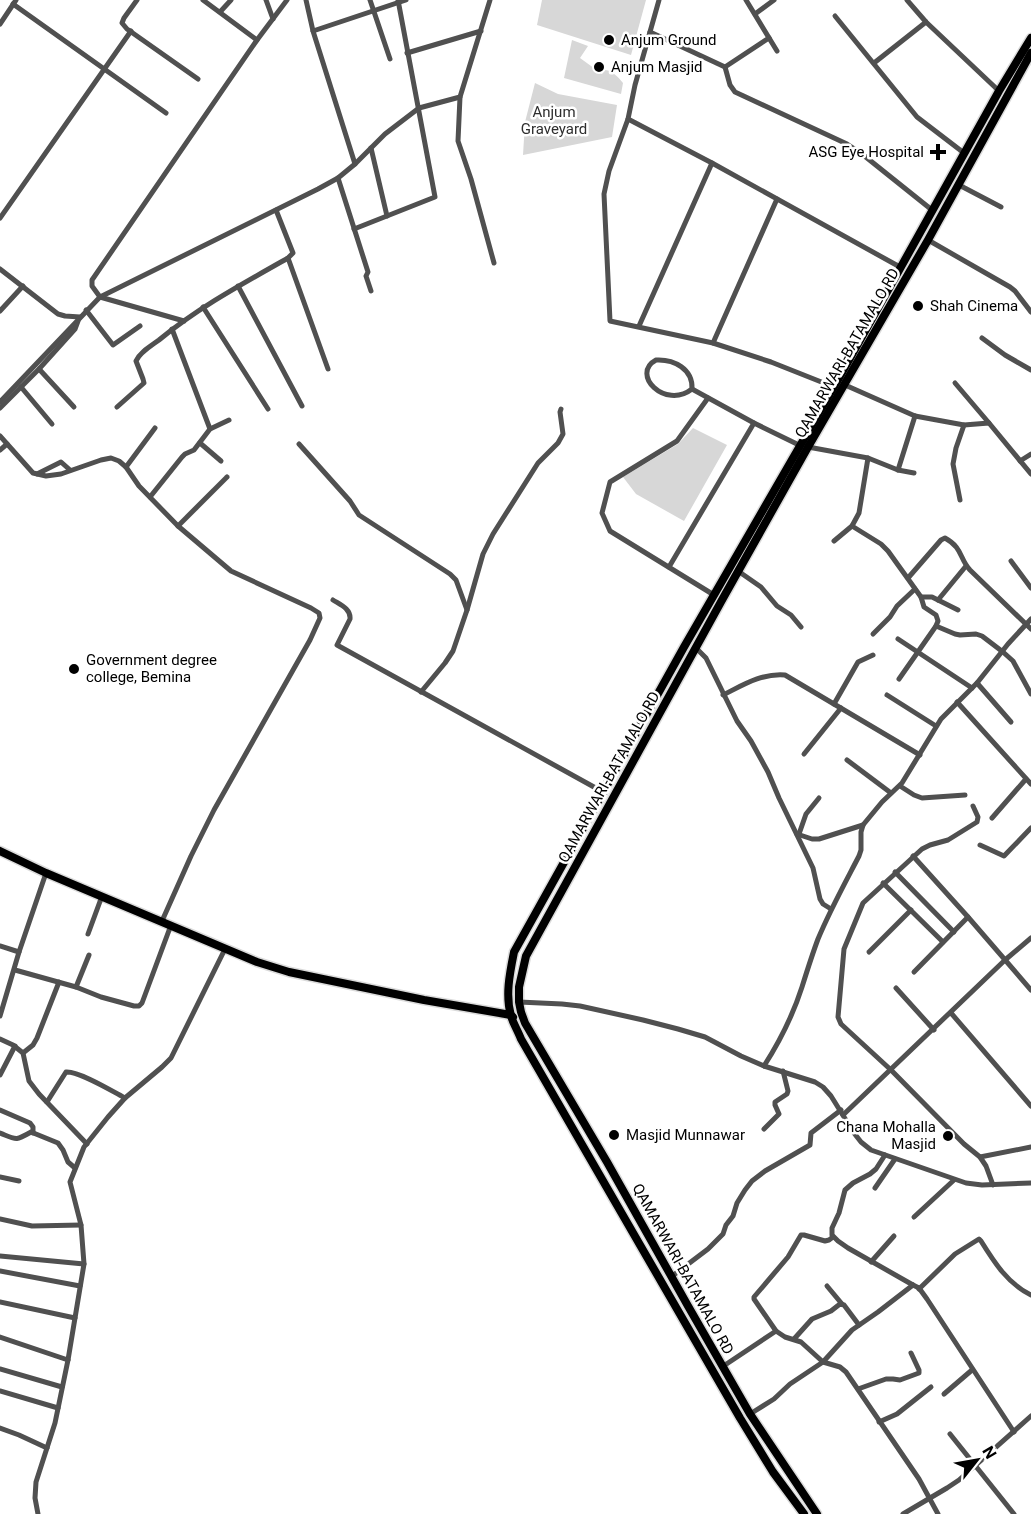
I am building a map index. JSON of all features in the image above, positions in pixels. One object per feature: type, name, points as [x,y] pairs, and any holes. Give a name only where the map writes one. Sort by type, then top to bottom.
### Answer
[{"type":"main road","name":"QAMARWARI-BATAMALO RD","points":[[817,1514],[750,1414],[722,1367],[535,1040],[521,1012],[520,981],[526,956],[738,571],[834,387],[999,91],[1031,40]]},
{"type":"main road","name":"QAMARWARI-BATAMALO RD","points":[[804,1514],[773,1472],[734,1408],[521,1039],[511,1015],[509,975],[514,952],[714,595],[804,446],[845,385],[1028,64],[1031,53]]},
{"type":"main road","points":[[603,792],[611,802]]},
{"type":"main road","points":[[0,851],[46,873],[257,962],[290,972],[511,1015],[535,1040]]},
{"type":"main road","points":[[582,1144],[592,1137]]},
{"type":"street","points":[[137,0],[122,23],[198,79]]},
{"type":"street","points":[[203,0],[257,40]]},
{"type":"street","points":[[220,12],[231,0]]},
{"type":"street","points":[[267,0],[273,19]]},
{"type":"street","points":[[184,321],[100,297],[92,286],[92,280],[287,0]]},
{"type":"street","points":[[306,0],[313,31],[355,164]]},
{"type":"street","points":[[370,0],[390,59]]},
{"type":"street","points":[[313,31],[406,0]]},
{"type":"street","points":[[490,0],[460,97],[458,141],[494,263]]},
{"type":"street","points":[[659,0],[628,119],[609,171],[604,194],[610,321],[712,343],[771,362],[834,387]]},
{"type":"street","points":[[746,0],[777,51]]},
{"type":"street","points":[[755,14],[774,0]]},
{"type":"street","points":[[907,0],[926,22],[999,91]]},
{"type":"street","points":[[354,229],[435,197],[398,1]]},
{"type":"street","points":[[0,24],[14,2],[166,113]]},
{"type":"street","points":[[835,16],[917,117],[964,153]]},
{"type":"street","points":[[874,63],[926,22]]},
{"type":"street","points":[[0,218],[131,31]]},
{"type":"street","points":[[407,53],[481,31]]},
{"type":"street","points":[[650,32],[725,67],[730,85],[735,92],[846,144],[862,154],[932,210]]},
{"type":"street","points":[[725,67],[769,38]]},
{"type":"street","points":[[0,402],[100,297],[338,178],[385,134],[419,108],[460,97]]},
{"type":"street","points":[[628,119],[900,267]]},
{"type":"street","points":[[371,148],[387,216]]},
{"type":"street","points":[[639,326],[712,163]]},
{"type":"street","points":[[338,178],[368,272],[366,276],[371,291]]},
{"type":"street","points":[[958,185],[1001,207]]},
{"type":"street","points":[[712,343],[777,199]]},
{"type":"street","points":[[117,407],[144,383],[137,358],[203,307],[293,253],[276,210]]},
{"type":"street","points":[[928,240],[1010,287],[1031,312]]},
{"type":"street","points":[[288,258],[328,369]]},
{"type":"street","points":[[0,269],[58,314],[79,318]]},
{"type":"street","points":[[0,311],[23,286]]},
{"type":"street","points":[[238,286],[302,406]]},
{"type":"street","points":[[203,307],[268,409]]},
{"type":"street","points":[[86,310],[113,345],[140,326]]},
{"type":"street","points":[[0,408],[75,329],[79,318]]},
{"type":"street","points":[[172,329],[210,429]]},
{"type":"street","points":[[982,338],[1005,355],[1029,368],[1031,360]]},
{"type":"street","points":[[656,360],[670,361],[689,374],[692,389],[674,397],[666,395],[651,384],[646,369],[656,360]]},
{"type":"street","points":[[39,369],[74,407]]},
{"type":"street","points":[[956,383],[1031,474]]},
{"type":"street","points":[[845,385],[915,416],[964,425],[989,423]]},
{"type":"street","points":[[21,387],[52,424]]},
{"type":"street","points":[[692,389],[754,423],[804,446],[868,458],[898,470],[914,473]]},
{"type":"street","points":[[708,398],[677,441],[610,482],[602,513],[610,531],[714,595]]},
{"type":"street","points":[[421,692],[453,651],[483,554],[493,534],[538,463],[558,443],[563,434],[561,409]]},
{"type":"street","points":[[898,470],[915,416]]},
{"type":"street","points":[[150,497],[182,457],[194,450],[210,429],[229,420]]},
{"type":"street","points":[[669,567],[754,423]]},
{"type":"street","points":[[960,501],[953,464],[964,425]]},
{"type":"street","points":[[126,467],[155,428]]},
{"type":"street","points":[[0,436],[33,473],[37,474],[51,476],[111,458],[119,461],[126,467],[138,486],[178,526],[231,571],[311,608],[319,613],[320,618],[191,856],[166,923],[140,1006],[100,997],[76,987],[15,970]]},
{"type":"street","points":[[200,443],[221,461]]},
{"type":"street","points":[[0,450],[7,444]]},
{"type":"street","points":[[299,444],[350,501],[359,515],[456,579],[467,610]]},
{"type":"street","points":[[1020,461],[1031,454]]},
{"type":"street","points":[[834,541],[852,526],[859,513],[868,458]]},
{"type":"street","points":[[37,474],[61,462],[70,470]]},
{"type":"street","points":[[178,526],[227,477]]},
{"type":"street","points":[[852,526],[888,551],[921,597],[924,607],[936,615],[938,621],[899,679]]},
{"type":"street","points":[[908,578],[943,538],[948,539],[960,551],[966,566],[1029,621],[1031,629]]},
{"type":"street","points":[[1011,561],[1031,588]]},
{"type":"street","points":[[938,600],[966,566]]},
{"type":"street","points":[[738,571],[761,587],[777,606],[791,615],[801,627]]},
{"type":"street","points":[[873,634],[915,589]]},
{"type":"street","points":[[921,597],[929,596],[958,610]]},
{"type":"street","points":[[333,600],[348,610],[351,615],[337,645],[603,792]]},
{"type":"street","points":[[764,1066],[776,1047],[794,1008],[810,958],[831,909],[860,856],[863,825],[900,786],[941,719],[977,683],[1029,621]]},
{"type":"street","points":[[936,626],[955,634],[982,636],[1003,652],[1017,667],[1031,694]]},
{"type":"street","points":[[898,639],[972,688]]},
{"type":"street","points":[[696,648],[709,663],[737,721],[768,772],[813,868],[820,899],[831,909]]},
{"type":"street","points":[[834,704],[858,662],[873,655]]},
{"type":"street","points":[[723,695],[751,680],[775,674],[785,675],[920,755]]},
{"type":"street","points":[[977,683],[1011,722]]},
{"type":"street","points":[[887,695],[936,726]]},
{"type":"street","points":[[957,702],[1031,784]]},
{"type":"street","points":[[804,754],[841,708]]},
{"type":"street","points":[[847,760],[891,793]]},
{"type":"street","points":[[992,818],[1026,779]]},
{"type":"street","points":[[900,786],[922,798],[965,795]]},
{"type":"street","points":[[798,834],[806,814],[819,798]]},
{"type":"street","points":[[973,806],[978,817],[975,824],[948,840],[926,847],[913,856],[863,903],[844,949],[838,1017],[841,1024],[891,1070],[964,1144],[980,1156],[993,1185]]},
{"type":"street","points":[[798,834],[819,839],[863,825]]},
{"type":"street","points":[[980,845],[1004,856],[1031,828]]},
{"type":"street","points":[[913,856],[1031,990]]},
{"type":"street","points":[[895,872],[954,932]]},
{"type":"street","points":[[0,1016],[2,1001],[15,970],[46,873]]},
{"type":"street","points":[[883,884],[943,942]]},
{"type":"street","points":[[88,934],[102,896]]},
{"type":"street","points":[[868,952],[911,910]]},
{"type":"street","points":[[914,972],[968,917]]},
{"type":"street","points":[[671,1277],[708,1249],[723,1234],[748,1185],[765,1171],[810,1145],[812,1143],[811,1133],[842,1112],[891,1070],[1005,960],[1031,938]]},
{"type":"street","points":[[0,946],[19,952]]},
{"type":"street","points":[[38,1514],[35,1498],[36,1482],[55,1423],[84,1264],[81,1225],[70,1182],[87,1144],[108,1117],[125,1098],[171,1058],[225,950]]},
{"type":"street","points":[[76,987],[89,955]]},
{"type":"street","points":[[23,1053],[33,1046],[59,982]]},
{"type":"street","points":[[896,988],[934,1030]]},
{"type":"street","points":[[519,1002],[580,1006],[652,1022],[705,1037],[764,1066],[815,1082],[823,1087],[854,1133],[871,1150],[966,1183],[993,1185],[1031,1183]]},
{"type":"street","points":[[951,1013],[1031,1106]]},
{"type":"street","points":[[0,1039],[15,1046],[23,1053],[29,1081],[87,1144]]},
{"type":"street","points":[[0,1075],[15,1046]]},
{"type":"street","points":[[765,1129],[779,1115],[775,1102],[788,1091],[783,1071]]},
{"type":"street","points":[[47,1102],[66,1072],[78,1074],[125,1098]]},
{"type":"street","points":[[0,1110],[30,1123],[33,1133]]},
{"type":"street","points":[[0,1133],[16,1139],[31,1132],[58,1143],[68,1162],[75,1168]]},
{"type":"street","points":[[980,1156],[1031,1147]]},
{"type":"street","points":[[885,1155],[876,1169],[845,1190],[832,1228],[833,1237],[919,1289],[1014,1432]]},
{"type":"street","points":[[874,1188],[895,1159]]},
{"type":"street","points":[[0,1177],[19,1181]]},
{"type":"street","points":[[914,1217],[954,1180]]},
{"type":"street","points":[[0,1219],[33,1226],[81,1225]]},
{"type":"street","points":[[833,1237],[825,1241],[801,1235],[788,1257],[754,1297],[754,1300],[776,1331],[785,1338],[801,1342],[823,1362],[840,1367],[846,1372],[919,1479],[938,1514]]},
{"type":"street","points":[[871,1262],[894,1236]]},
{"type":"street","points":[[919,1289],[955,1254],[979,1239],[1008,1278],[1019,1289],[1031,1295]]},
{"type":"street","points":[[0,1256],[84,1264]]},
{"type":"street","points":[[0,1271],[80,1286]]},
{"type":"street","points":[[750,1414],[823,1362],[852,1330],[913,1284]]},
{"type":"street","points":[[827,1286],[859,1325]]},
{"type":"street","points":[[0,1302],[75,1318]]},
{"type":"street","points":[[794,1339],[812,1319],[842,1304]]},
{"type":"street","points":[[722,1367],[776,1331]]},
{"type":"street","points":[[0,1337],[68,1360]]},
{"type":"street","points":[[858,1389],[886,1379],[900,1380],[917,1374],[919,1370],[911,1353]]},
{"type":"street","points":[[0,1369],[62,1388]]},
{"type":"street","points":[[944,1394],[972,1370]]},
{"type":"street","points":[[879,1422],[897,1414],[931,1387]]},
{"type":"street","points":[[0,1391],[58,1408]]},
{"type":"street","points":[[903,1514],[947,1488],[976,1466],[1031,1416]]},
{"type":"street","points":[[0,1428],[47,1448]]},
{"type":"street","points":[[950,1434],[1014,1514]]},
{"type":"green space","name":"Anjum Ground","points":[[542,0],[646,0],[631,55],[537,25]]},
{"type":"green space","points":[[572,40],[588,46],[580,58],[602,74],[605,70],[613,73],[623,83],[621,94],[564,78]]},
{"type":"green space","name":"Anjum Graveyard","points":[[535,83],[558,94],[617,105],[612,137],[523,155],[525,122]]},
{"type":"green space","points":[[693,428],[727,445],[684,521],[636,494],[623,477],[678,444]]},
{"type":"place","name":"Anjum Ground","points":[[609,40]]},
{"type":"place","name":"Anjum Masjid","points":[[599,67]]},
{"type":"place","name":"ASG Eye Hospital","points":[[938,152]]},
{"type":"place","name":"Shah Cinema","points":[[918,306]]},
{"type":"place","name":"Government degree college, Bemina","points":[[74,669]]},
{"type":"place","name":"Masjid Munnawar","points":[[614,1135]]},
{"type":"place","name":"Chana Mohalla Masjid","points":[[948,1136]]}]
